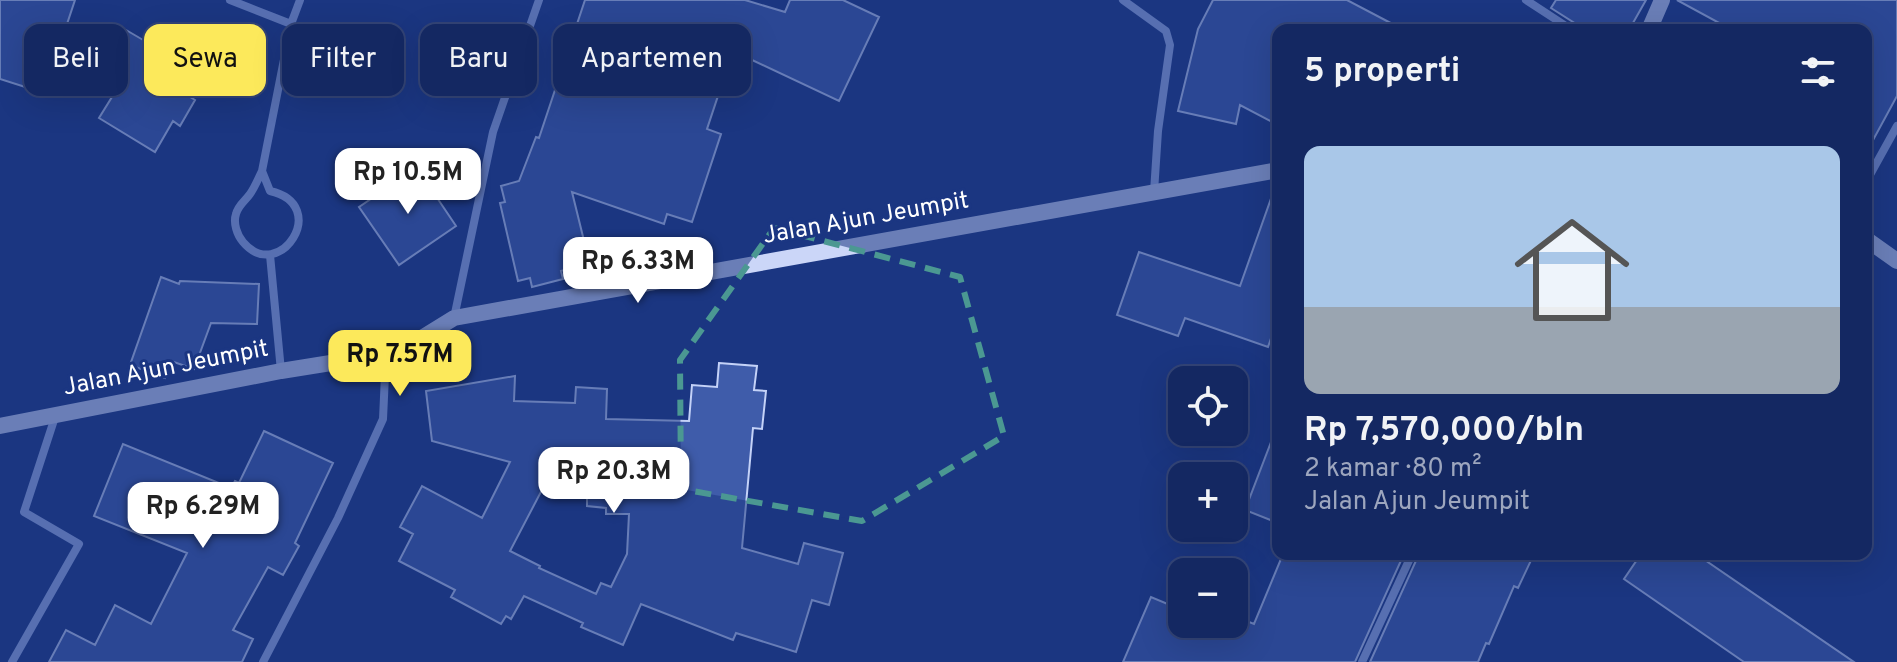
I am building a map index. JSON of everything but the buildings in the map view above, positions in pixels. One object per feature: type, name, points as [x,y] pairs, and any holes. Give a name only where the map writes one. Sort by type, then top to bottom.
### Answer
[{"type":"street","points":[[230,0],[291,24],[300,0]]},
{"type":"street","points":[[454,318],[493,132],[539,0]]},
{"type":"street","points":[[1123,0],[1166,31],[1169,37],[1154,192]]},
{"type":"street","points":[[1526,0],[1563,24]]},
{"type":"street","points":[[1652,24],[1662,0]]},
{"type":"street","points":[[262,171],[270,191],[283,194],[293,203],[299,216],[298,231],[292,242],[270,255],[247,247],[236,228],[235,215],[262,171],[282,70]]},
{"type":"street","points":[[1872,171],[1897,126]]},
{"type":"street","name":"Jalan Ajun Jeumpit","points":[[0,426],[281,371],[399,352],[454,318],[1272,171]]},
{"type":"street","points":[[1872,243],[1897,261]]},
{"type":"street","points":[[270,255],[281,371]]},
{"type":"street","points":[[263,662],[338,518],[383,419],[385,375],[399,352]]},
{"type":"street","points":[[12,662],[79,544],[24,512],[56,414]]},
{"type":"street","points":[[1362,662],[1409,560]]},
{"type":"highlighted area","points":[[774,228],[960,277],[1004,436],[862,521],[681,489],[680,360]]}]
